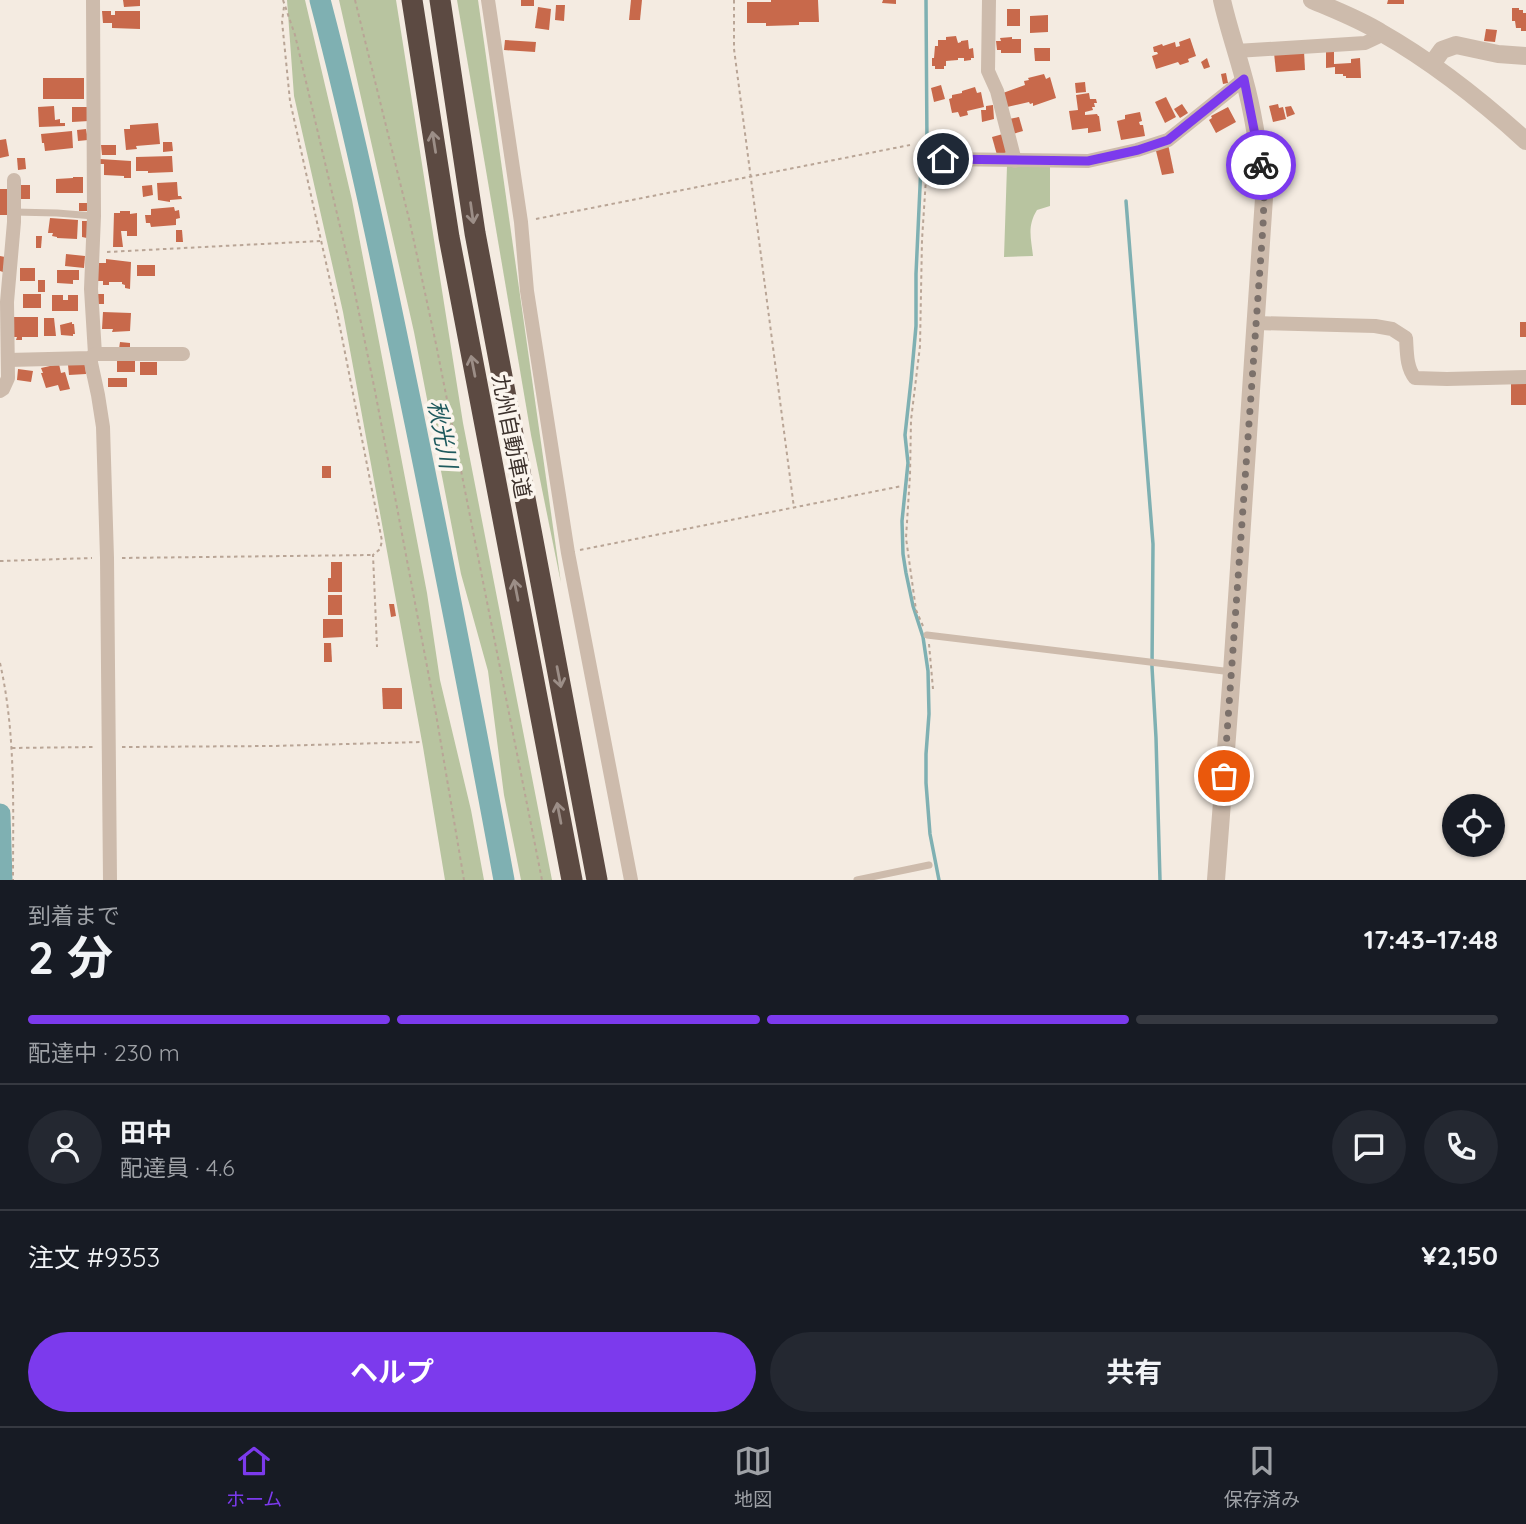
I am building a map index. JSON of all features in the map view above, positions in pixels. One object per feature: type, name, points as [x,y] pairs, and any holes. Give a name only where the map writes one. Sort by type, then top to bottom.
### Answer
[{"type":"highway","name":"九州自動車道","points":[[412,0],[449,237],[572,880]]},
{"type":"highway","name":"九州自動車道","points":[[440,0],[475,233],[597,880]]},
{"type":"street","points":[[93,0],[94,216],[91,289],[93,356],[103,427],[110,880]]},
{"type":"street","points":[[488,0],[521,222],[527,291],[568,553],[631,880]]},
{"type":"street","points":[[989,0],[988,71],[997,91],[1015,161]]},
{"type":"street","points":[[1216,880],[1264,198],[1260,156],[1244,79],[1227,26],[1222,0]]},
{"type":"street","points":[[1312,0],[1384,34],[1432,64],[1526,141]]},
{"type":"street","points":[[1236,51],[1365,43],[1384,34]]},
{"type":"street","points":[[1432,64],[1442,50],[1457,45],[1498,54],[1526,56]]},
{"type":"street","points":[[943,159],[1088,161],[1138,150],[1168,140],[1244,79]]},
{"type":"street","points":[[0,391],[8,377],[4,317],[14,212],[14,180]]},
{"type":"street","points":[[1256,323],[1375,326],[1392,329],[1406,338],[1409,366],[1415,378],[1526,377]]},
{"type":"street","points":[[8,360],[183,354]]},
{"type":"lane","points":[[14,212],[94,216]]},
{"type":"lane","points":[[927,635],[1232,672]]},
{"type":"lane","points":[[857,880],[929,865]]},
{"type":"path","points":[[283,0],[295,35],[353,283],[436,714],[464,880]]},
{"type":"path","points":[[355,0],[411,223],[542,880]]},
{"type":"path","points":[[734,0],[734,49],[794,508]]},
{"type":"path","points":[[0,561],[373,555],[380,549],[382,541],[337,312],[290,101],[282,21],[284,6]]},
{"type":"path","points":[[521,222],[910,145]]},
{"type":"path","points":[[933,689],[927,635],[916,610],[906,538],[911,420],[920,346],[926,178],[929,166],[943,159]]},
{"type":"path","points":[[92,253],[320,241]]},
{"type":"path","points":[[568,553],[902,486]]},
{"type":"path","points":[[373,555],[377,647]]},
{"type":"path","points":[[0,663],[6,689],[12,748],[13,880]]},
{"type":"path","points":[[12,748],[422,742]]},
{"type":"green space","points":[[287,0],[305,0],[352,200],[427,593],[440,680],[471,810],[484,880],[445,880],[343,312],[294,96]]},
{"type":"green space","points":[[339,0],[396,0],[463,423],[552,880],[521,880],[504,795],[488,671],[461,574],[414,332]]},
{"type":"green space","points":[[457,0],[478,0],[561,583],[531,435]]},
{"type":"green space","points":[[1007,166],[1050,166],[1050,206],[1037,210],[1034,216],[1031,227],[1033,256],[1004,257]]},
{"type":"building","points":[[123,0],[140,0],[140,6],[124,7]]},
{"type":"building","points":[[521,0],[534,0],[534,6],[521,6]]},
{"type":"building","points":[[631,0],[642,0],[640,20],[629,20]]},
{"type":"building","points":[[818,0],[819,22],[766,26],[766,23],[747,23],[747,2]]},
{"type":"building","points":[[883,0],[896,0],[896,4],[882,3]]},
{"type":"building","points":[[1388,0],[1404,0],[1404,4],[1387,4]]},
{"type":"building","points":[[556,5],[565,5],[564,21],[555,20]]},
{"type":"building","points":[[538,7],[551,9],[549,30],[535,28]]},
{"type":"building","points":[[1512,8],[1519,8],[1526,13],[1526,31],[1516,28],[1515,21],[1512,21]]},
{"type":"building","points":[[1007,9],[1020,9],[1020,26],[1007,26]]},
{"type":"building","points":[[102,11],[111,11],[111,15],[115,15],[115,11],[140,11],[140,29],[112,28],[112,23],[103,23]]},
{"type":"building","points":[[1048,15],[1048,32],[1030,33],[1030,16]]},
{"type":"building","points":[[1486,29],[1497,30],[1495,42],[1484,41]]},
{"type":"building","points":[[956,36],[958,43],[968,40],[969,49],[973,48],[974,58],[946,61],[944,69],[935,69],[935,66],[932,66],[932,58],[938,40]]},
{"type":"building","points":[[1012,37],[1021,39],[1021,53],[1001,53],[1001,50],[997,50],[996,41]]},
{"type":"building","points":[[1190,38],[1196,56],[1180,65],[1178,62],[1156,69],[1152,56],[1158,54],[1153,47],[1175,42],[1176,47],[1180,46],[1179,42]]},
{"type":"building","points":[[505,40],[536,42],[535,52],[504,50]]},
{"type":"building","points":[[1034,48],[1050,48],[1050,61],[1035,61]]},
{"type":"building","points":[[1326,50],[1334,50],[1334,64],[1351,63],[1351,59],[1360,58],[1361,78],[1346,78],[1343,74],[1335,74],[1335,67],[1326,68]]},
{"type":"building","points":[[1304,51],[1305,70],[1276,72],[1274,53]]},
{"type":"building","points":[[1207,58],[1210,67],[1204,69],[1201,62]]},
{"type":"building","points":[[1226,73],[1228,83],[1223,84],[1221,74]]},
{"type":"building","points":[[1044,74],[1046,79],[1050,77],[1056,98],[1033,106],[1033,103],[1029,102],[1007,107],[1003,93],[1025,85],[1024,81],[1029,80],[1028,78]]},
{"type":"building","points":[[43,78],[84,78],[84,99],[43,99]]},
{"type":"building","points":[[1085,82],[1086,92],[1076,93],[1075,83]]},
{"type":"building","points":[[941,85],[945,99],[934,102],[931,88]]},
{"type":"building","points":[[975,87],[977,93],[981,92],[984,107],[967,111],[968,115],[960,117],[958,112],[952,113],[949,99],[952,95]]},
{"type":"building","points":[[1089,93],[1090,99],[1096,99],[1097,103],[1094,103],[1093,110],[1085,112],[1085,115],[1099,116],[1101,131],[1088,133],[1088,128],[1072,130],[1069,111],[1078,110],[1076,95]]},
{"type":"building","points":[[1166,97],[1176,117],[1165,123],[1155,102]]},
{"type":"building","points":[[1182,104],[1188,113],[1180,118],[1174,109]]},
{"type":"building","points":[[1278,104],[1279,108],[1283,107],[1286,119],[1273,122],[1269,106]]},
{"type":"building","points":[[993,105],[994,119],[982,122],[981,110]]},
{"type":"building","points":[[54,106],[55,120],[60,119],[60,123],[65,123],[65,126],[39,127],[38,107]]},
{"type":"building","points":[[1291,106],[1295,114],[1287,117],[1285,107]]},
{"type":"building","points":[[72,107],[88,107],[89,121],[72,122]]},
{"type":"building","points":[[1228,107],[1236,122],[1216,133],[1209,120],[1211,116]]},
{"type":"building","points":[[1140,112],[1142,121],[1139,122],[1143,125],[1145,136],[1121,140],[1117,121],[1125,119],[1125,115]]},
{"type":"building","points":[[1019,117],[1023,131],[1013,134],[1009,119]]},
{"type":"building","points":[[158,123],[160,144],[136,146],[137,149],[126,150],[124,129],[130,129],[130,125]]},
{"type":"building","points":[[86,129],[88,140],[78,141],[77,130]]},
{"type":"building","points":[[72,131],[73,148],[45,151],[41,134]]},
{"type":"building","points":[[1003,134],[1008,152],[997,155],[992,137]]},
{"type":"building","points":[[6,139],[9,156],[0,158],[0,140]]},
{"type":"building","points":[[163,142],[172,142],[173,151],[163,152]]},
{"type":"building","points":[[1168,144],[1174,173],[1162,175],[1155,147]]},
{"type":"building","points":[[101,145],[116,145],[116,155],[102,155]]},
{"type":"building","points":[[172,156],[173,172],[136,171],[136,157]]},
{"type":"building","points":[[17,158],[25,158],[26,169],[18,170]]},
{"type":"building","points":[[100,159],[131,161],[131,178],[104,175],[104,164],[100,164]]},
{"type":"building","points":[[83,177],[83,193],[56,193],[56,179]]},
{"type":"building","points":[[177,182],[178,196],[182,199],[170,202],[158,200],[157,183]]},
{"type":"building","points":[[20,185],[30,185],[30,199],[21,199]]},
{"type":"building","points":[[152,185],[153,195],[143,197],[142,186]]},
{"type":"building","points":[[0,189],[8,189],[10,215],[0,215]]},
{"type":"building","points":[[79,203],[87,203],[87,211],[79,211]]},
{"type":"building","points":[[174,207],[175,211],[179,210],[180,218],[176,219],[176,225],[151,227],[150,223],[146,223],[145,215],[151,215],[151,209]]},
{"type":"building","points":[[114,213],[137,213],[137,236],[127,236],[127,231],[121,231],[123,247],[113,247]]},
{"type":"building","points":[[50,218],[78,220],[77,239],[57,238],[52,236],[53,233],[48,233]]},
{"type":"building","points":[[82,221],[87,221],[87,238],[82,237]]},
{"type":"building","points":[[176,230],[182,230],[183,242],[176,242]]},
{"type":"building","points":[[36,236],[42,236],[41,248],[36,248]]},
{"type":"building","points":[[66,254],[85,256],[84,268],[65,266]]},
{"type":"building","points":[[0,256],[5,257],[3,272],[0,271]]},
{"type":"building","points":[[106,259],[131,262],[130,289],[125,288],[122,282],[103,285],[103,281],[97,281],[98,263],[106,263]]},
{"type":"building","points":[[137,265],[155,265],[155,276],[137,276]]},
{"type":"building","points":[[20,268],[35,268],[35,281],[20,281]]},
{"type":"building","points":[[57,270],[79,270],[79,280],[73,280],[73,284],[57,283]]},
{"type":"building","points":[[38,280],[45,280],[45,292],[38,292]]},
{"type":"building","points":[[23,294],[41,294],[41,308],[23,308]]},
{"type":"building","points":[[97,294],[104,294],[104,304],[97,304]]},
{"type":"building","points":[[52,295],[63,295],[63,300],[68,300],[68,295],[78,295],[78,311],[52,311]]},
{"type":"building","points":[[103,312],[131,313],[130,331],[112,332],[113,329],[102,329]]},
{"type":"building","points":[[12,317],[38,317],[38,337],[22,337],[22,340],[16,340],[17,337],[13,337]]},
{"type":"building","points":[[44,318],[54,318],[56,336],[44,336]]},
{"type":"building","points":[[72,322],[75,334],[61,335],[60,325]]},
{"type":"building","points":[[1520,322],[1526,322],[1526,337],[1520,337]]},
{"type":"building","points":[[120,342],[130,343],[130,350],[119,349]]},
{"type":"building","points":[[117,361],[135,361],[135,372],[117,372]]},
{"type":"building","points":[[140,362],[157,362],[157,375],[140,375]]},
{"type":"building","points":[[85,363],[86,374],[69,375],[68,365]]},
{"type":"building","points":[[59,364],[61,373],[65,372],[70,389],[60,391],[58,385],[46,388],[41,368]]},
{"type":"building","points":[[18,369],[33,371],[31,382],[17,380]]},
{"type":"building","points":[[108,378],[127,378],[127,387],[108,387]]},
{"type":"building","points":[[1511,384],[1526,384],[1526,405],[1511,405]]},
{"type":"building","points":[[322,466],[331,466],[331,478],[322,478]]},
{"type":"building","points":[[331,562],[342,562],[342,592],[328,592]]},
{"type":"building","points":[[328,595],[342,595],[342,615],[328,615]]},
{"type":"building","points":[[389,604],[394,604],[396,616],[391,617]]},
{"type":"building","points":[[323,619],[343,619],[343,637],[323,638]]},
{"type":"building","points":[[324,643],[331,643],[332,662],[324,662]]},
{"type":"building","points":[[382,688],[402,688],[402,709],[383,709]]},
{"type":"waterway","name":"秋光川","points":[[320,0],[359,158],[393,317],[504,880]]},
{"type":"waterway","points":[[926,0],[927,146],[922,154],[921,165],[916,326],[905,435],[908,463],[902,521],[906,573],[923,637],[928,671],[926,783],[930,834],[939,880]]},
{"type":"waterway","points":[[1126,201],[1153,544],[1152,667],[1160,880]]},
{"type":"waterway","points":[[0,814],[2,880]]},
{"type":"way so far","points":[[1224,776],[1263,226],[1261,165]]},
{"type":"route","points":[[943,159],[1088,161],[1138,150],[1168,140],[1244,79],[1261,165]]}]
